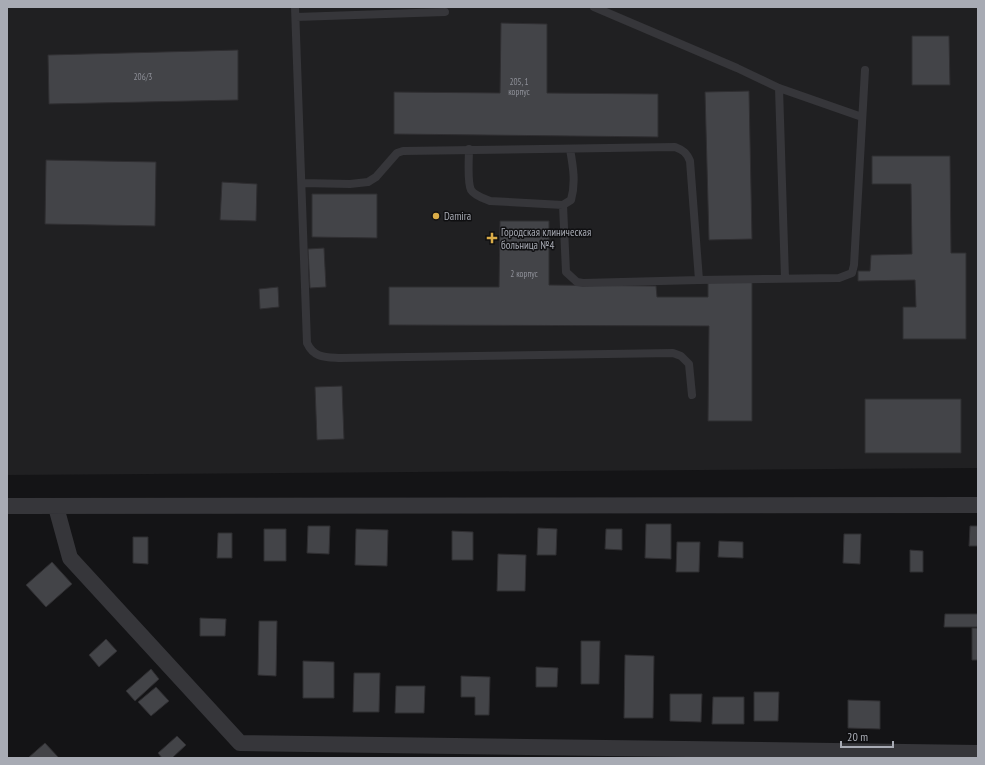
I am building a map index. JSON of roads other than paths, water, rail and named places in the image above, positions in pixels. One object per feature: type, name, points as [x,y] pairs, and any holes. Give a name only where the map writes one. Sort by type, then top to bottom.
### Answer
[{"type":"street","points":[[7,506],[978,505]]},
{"type":"street","points":[[56,507],[70,558],[240,743],[978,753]]},
{"type":"lane","points":[[295,7],[307,343],[311,351],[322,356],[340,358],[673,353],[682,356],[689,364],[692,395]]},
{"type":"lane","points":[[594,7],[737,68],[779,88],[862,118]]},
{"type":"lane","points":[[296,17],[445,12]]},
{"type":"lane","points":[[563,205],[566,272],[577,282],[584,284],[699,280],[839,278],[852,272],[854,265],[865,70]]},
{"type":"lane","points":[[779,88],[785,278]]},
{"type":"lane","points":[[302,183],[350,184],[368,182],[376,177],[397,153],[403,152],[469,149],[570,150],[675,147],[688,155],[690,161],[699,280]]},
{"type":"lane","points":[[469,149],[469,185],[472,191],[479,197],[490,201],[563,205],[572,200],[574,192],[574,178],[570,150]]},
{"type":"place","name":"Damira","points":[[436,216]]},
{"type":"place","name":"Городская клиническая больница №4","points":[[492,238]]}]
